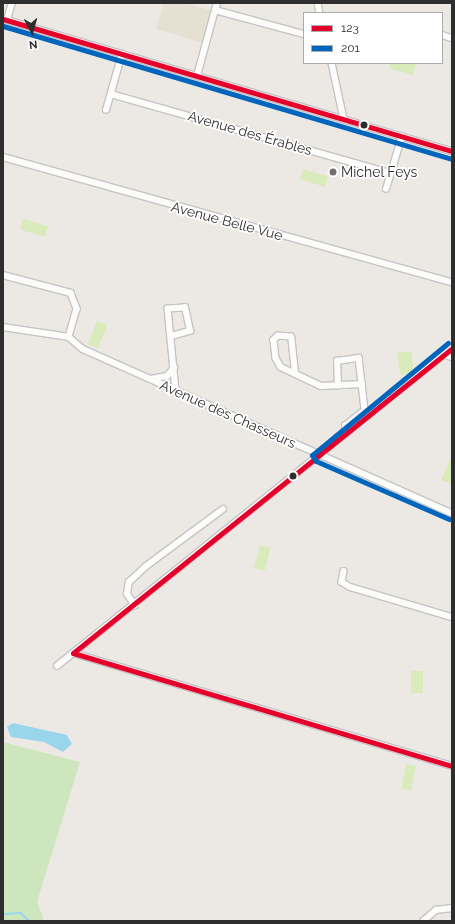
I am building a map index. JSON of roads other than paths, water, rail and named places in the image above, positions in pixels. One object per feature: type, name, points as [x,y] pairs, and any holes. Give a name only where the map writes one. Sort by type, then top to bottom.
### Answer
[{"type":"street","points":[[12,3],[5,20],[452,150]]},
{"type":"street","points":[[210,3],[303,34]]},
{"type":"street","points":[[197,76],[216,6]]},
{"type":"street","points":[[106,110],[122,54]]},
{"type":"street","points":[[332,64],[344,119]]},
{"type":"street","name":"Avenue des Érables","points":[[110,94],[390,173]]},
{"type":"street","points":[[386,189],[402,136]]},
{"type":"street","name":"Avenue Belle Vue","points":[[3,157],[452,282]]},
{"type":"street","points":[[3,275],[71,293],[77,309],[69,338]]},
{"type":"street","points":[[171,336],[190,331],[186,308],[168,309],[176,390]]},
{"type":"street","name":"Avenue des Chasseurs","points":[[3,327],[69,338],[83,349],[452,513]]},
{"type":"street","points":[[295,373],[291,337],[278,336],[274,340],[276,362],[295,373],[322,386],[362,384]]},
{"type":"street","points":[[57,666],[134,606],[346,434],[367,412],[452,348]]},
{"type":"street","points":[[444,354],[452,357]]},
{"type":"street","points":[[338,386],[337,361],[356,357],[360,360],[362,384],[367,412]]},
{"type":"street","points":[[150,379],[167,376],[174,368]]},
{"type":"street","points":[[134,606],[127,594],[129,582],[223,509]]},
{"type":"street","points":[[344,571],[342,582],[350,587],[452,617]]},
{"type":"street","points":[[73,653],[452,766]]},
{"type":"street","points":[[423,921],[436,910],[452,908]]},
{"type":"water","points":[[13,723],[67,735],[72,744],[63,752],[44,742],[11,737],[7,727]]},
{"type":"waterway","points":[[3,914],[21,913],[29,921]]},
{"type":"place","name":"Michel Feys","points":[[333,172]]}]
